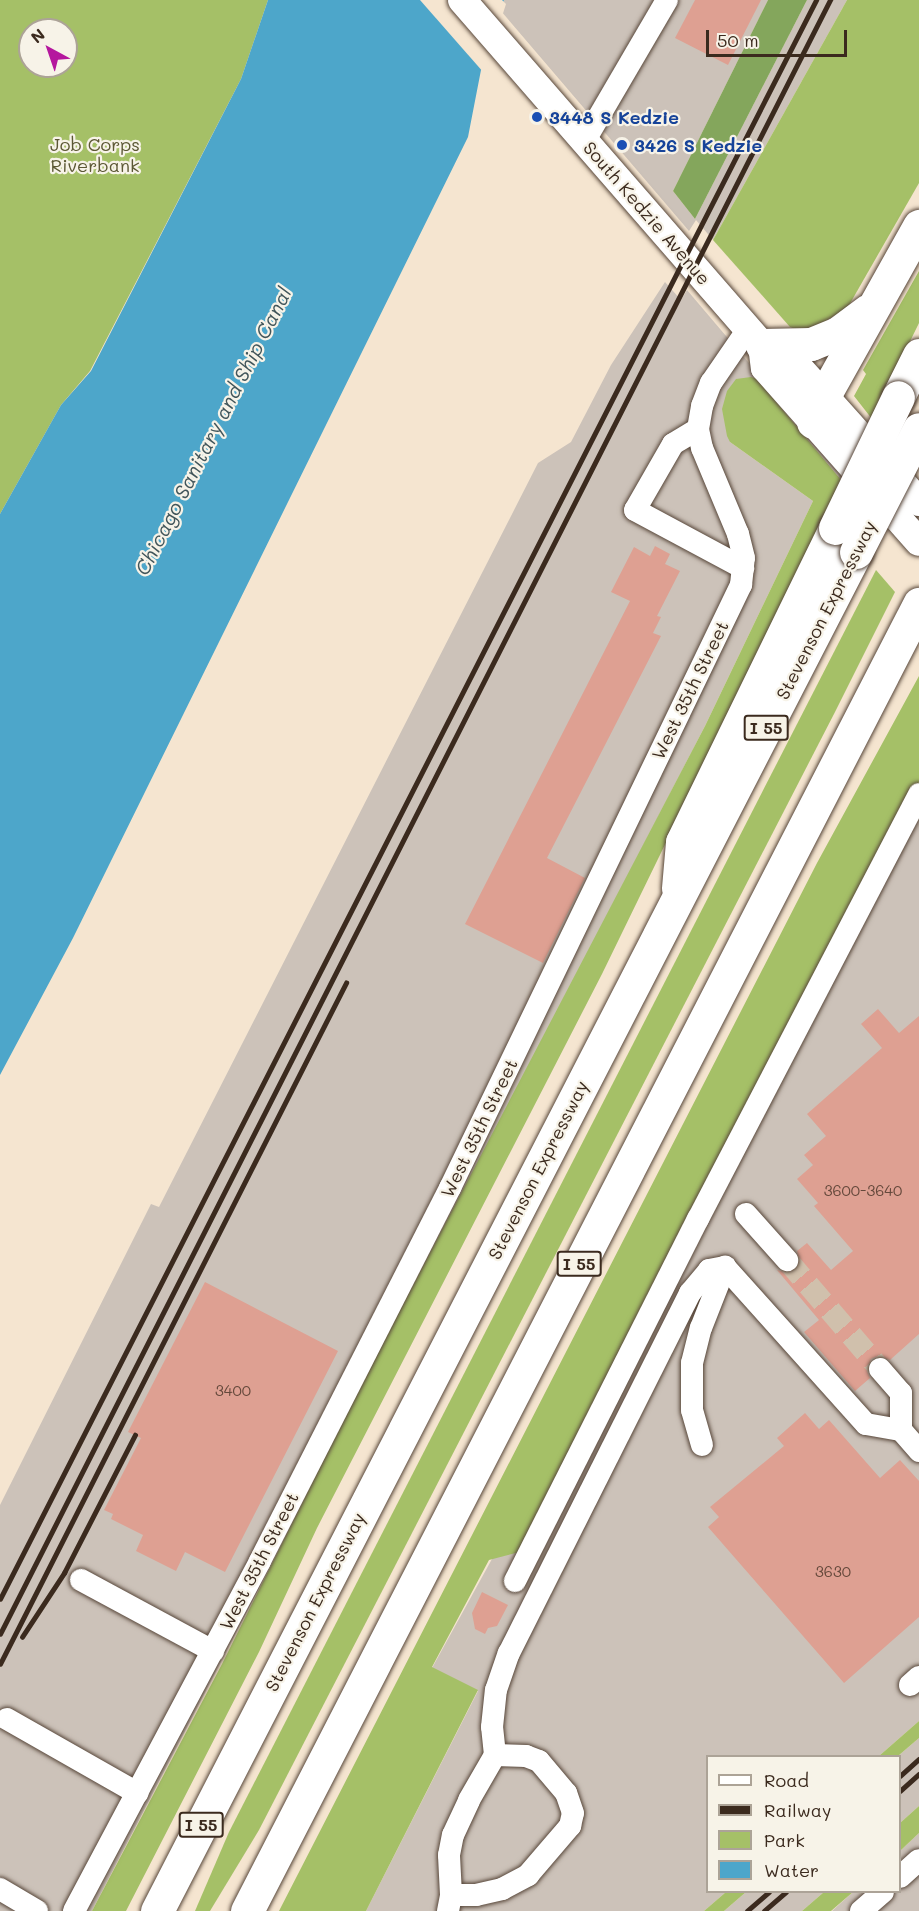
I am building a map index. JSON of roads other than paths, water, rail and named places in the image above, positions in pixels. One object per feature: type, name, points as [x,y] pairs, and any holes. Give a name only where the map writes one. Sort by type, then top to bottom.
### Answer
[{"type":"highway","points":[[819,409],[919,226]]},
{"type":"highway","points":[[755,337],[811,344],[838,333],[873,307]]},
{"type":"highway","points":[[845,540],[898,397],[919,355]]},
{"type":"highway","name":"Stevenson Expressway","points":[[157,1911],[676,905],[845,540],[919,429]]},
{"type":"highway","name":"I 55","points":[[247,1911],[916,610]]},
{"type":"main road","name":"South Kedzie Avenue","points":[[462,0],[755,337],[765,368],[819,409],[919,502]]},
{"type":"main road","name":"South Kedzie Avenue","points":[[819,409],[919,542]]},
{"type":"street","points":[[584,142],[667,0]]},
{"type":"street","name":"West 35th Street","points":[[74,1911],[213,1651],[455,1177],[741,585],[744,558],[738,534],[702,448],[698,429],[702,406],[711,383],[755,337]]},
{"type":"street","points":[[698,429],[674,444],[635,510],[743,568]]},
{"type":"street","points":[[515,1581],[693,1229],[919,794]]},
{"type":"street","points":[[746,1214],[787,1260]]},
{"type":"street","points":[[725,1267],[866,1424],[901,1430],[919,1451]]},
{"type":"street","points":[[702,1445],[692,1410],[692,1363],[700,1328],[725,1267]]},
{"type":"street","points":[[495,1755],[526,1756],[539,1761],[566,1793],[573,1813],[570,1826],[528,1875],[502,1889],[449,1903],[449,1854],[453,1835],[469,1800],[495,1755],[492,1727],[496,1690],[509,1653],[690,1293],[709,1270],[725,1267]]},
{"type":"street","points":[[880,1369],[901,1393],[901,1430]]},
{"type":"street","points":[[81,1580],[213,1651]]},
{"type":"street","points":[[7,1719],[137,1792]]},
{"type":"street","points":[[901,1876],[919,1860]]},
{"type":"street","points":[[0,1889],[37,1911]]},
{"type":"street","points":[[861,1911],[883,1893]]},
{"type":"water","name":"Chicago Sanitary and Ship Canal","points":[[268,0],[504,0],[481,70],[468,137],[73,938],[0,1075],[0,514],[61,405],[91,371],[241,79]]},
{"type":"tunnel","points":[[787,1260],[880,1369]]},
{"type":"railway","points":[[0,1599],[816,0]]},
{"type":"railway","points":[[0,1634],[830,0]]},
{"type":"railway","points":[[0,1664],[346,983]]},
{"type":"railway","points":[[22,1637],[64,1573],[135,1435]]},
{"type":"railway","points":[[901,1775],[919,1759]]},
{"type":"railway","points":[[901,1790],[919,1774]]},
{"type":"railway","points":[[747,1911],[768,1893]]},
{"type":"railway","points":[[764,1911],[785,1893]]},
{"type":"place","name":"3448 S Kedzie","points":[[537,117]]},
{"type":"place","name":"3426 S Kedzie","points":[[622,145]]},
{"type":"park label","name":"Job Corps Riverbank","points":[[95,155]]}]
